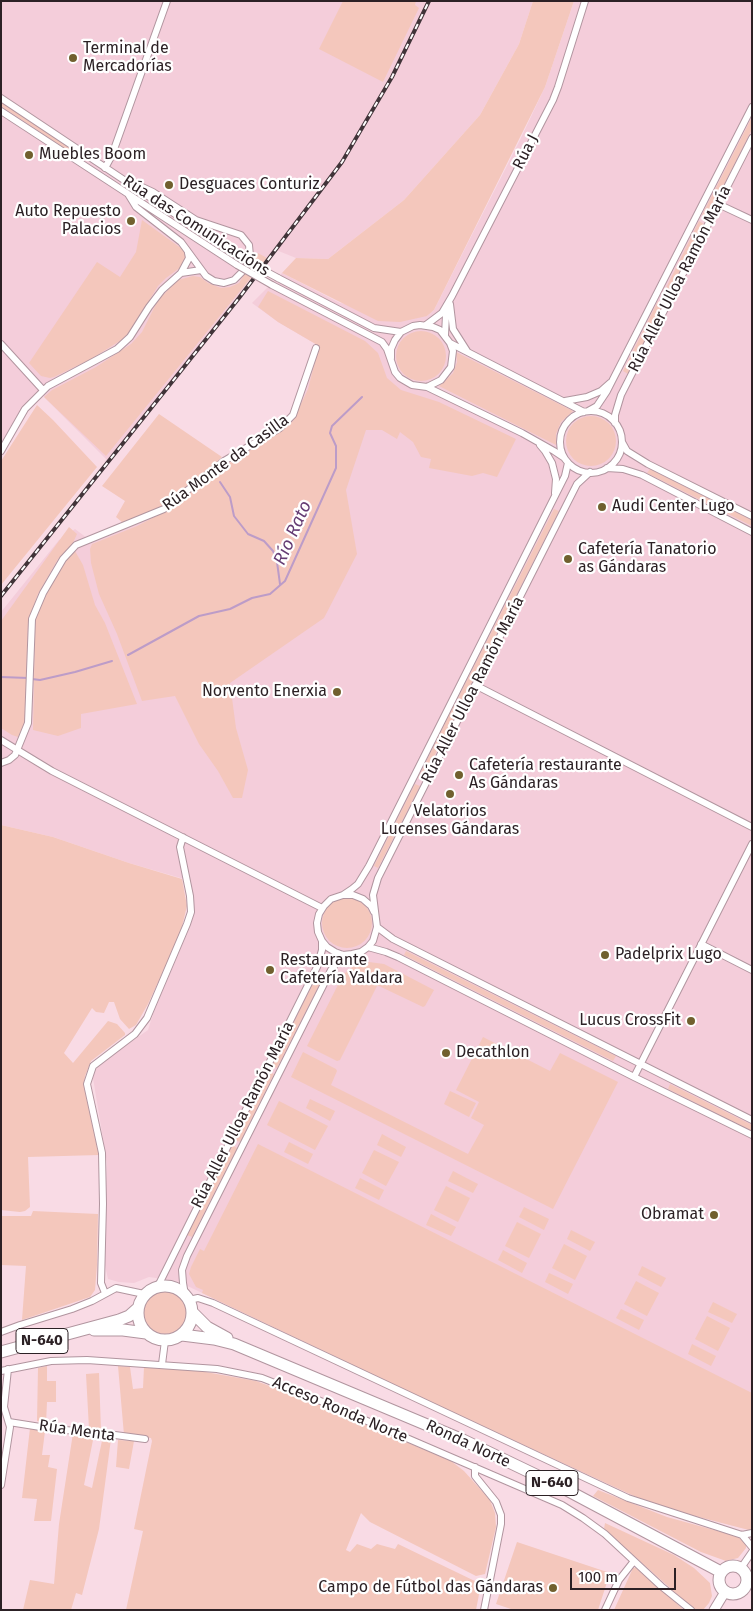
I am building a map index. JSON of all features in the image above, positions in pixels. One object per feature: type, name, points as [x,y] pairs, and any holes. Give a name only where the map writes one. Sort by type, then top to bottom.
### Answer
[{"type":"highway","points":[[146,1333],[138,1317],[138,1308],[144,1294],[158,1286],[173,1286],[187,1297],[193,1313],[190,1325],[182,1335]]},
{"type":"highway","name":"N-640","points":[[1,1352],[119,1320],[129,1316],[138,1308]]},
{"type":"highway","name":"Ronda Norte","points":[[193,1313],[207,1327],[234,1344],[463,1440],[563,1488],[721,1572]]},
{"type":"highway","name":"N-640","points":[[82,1330],[123,1330],[146,1333],[155,1339],[165,1341]]},
{"type":"highway","name":"Ronda Norte","points":[[165,1341],[182,1335],[234,1344]]},
{"type":"highway","points":[[737,1566],[741,1568],[746,1575],[748,1590],[734,1595],[721,1589],[718,1581],[721,1572],[728,1567],[737,1566]]},
{"type":"main road","points":[[714,1610],[725,1592]]},
{"type":"street","points":[[104,168],[112,155],[167,1]]},
{"type":"street","name":"Rúa J","points":[[426,325],[442,313],[452,296],[553,100],[585,1]]},
{"type":"street","name":"Rúa das Comunicacións","points":[[1,98],[241,258],[278,278],[374,328],[401,332],[413,326],[426,325]]},
{"type":"street","name":"Rúa Aller Ulloa Ramón María","points":[[158,1286],[317,967],[322,950],[322,941],[317,923],[322,908],[331,899],[343,895],[358,884],[369,866],[565,476],[566,460],[560,445],[562,430],[571,418],[597,406],[602,400],[752,108]]},
{"type":"street","name":"Rúa das Comunicacións","points":[[1,111],[236,265],[382,342],[391,358],[392,366],[400,378],[412,386],[427,386],[536,441],[566,460]]},
{"type":"street","name":"Rúa Aller Ulloa Ramón María","points":[[621,441],[615,423],[620,395],[752,138]]},
{"type":"street","points":[[125,182],[138,185],[152,192],[196,220],[241,235],[246,240],[250,250],[246,267],[234,280],[224,283],[219,283],[206,276],[177,238],[136,207],[128,194]]},
{"type":"street","points":[[718,204],[752,220]]},
{"type":"street","points":[[1,451],[25,409],[43,390],[117,349],[130,337],[162,290],[181,273],[189,258],[188,250]]},
{"type":"street","points":[[181,273],[201,270]]},
{"type":"street","name":"Rúa J","points":[[445,335],[446,315],[452,296]]},
{"type":"street","points":[[450,304],[453,329],[467,352]]},
{"type":"street","points":[[426,325],[445,335],[450,343],[453,359],[451,367],[442,380],[427,386]]},
{"type":"street","points":[[391,358],[391,349],[401,332]]},
{"type":"street","points":[[450,343],[563,401],[586,411],[598,412],[608,416],[615,423]]},
{"type":"street","points":[[1,344],[43,390]]},
{"type":"street","name":"Rúa Monte da Casilla","points":[[17,750],[28,723],[32,619],[43,593],[63,559],[76,545],[164,509],[224,461],[280,428],[293,415],[299,403],[316,348]]},
{"type":"street","name":"Rúa Aller Ulloa Ramón María","points":[[563,401],[587,397],[601,391],[613,381]]},
{"type":"street","points":[[536,441],[552,463],[556,479],[554,498]]},
{"type":"street","points":[[566,460],[578,470],[598,471],[606,468],[616,460],[621,448],[621,441]]},
{"type":"street","points":[[621,441],[627,451],[648,464],[752,516]]},
{"type":"street","points":[[606,468],[623,469],[642,475],[752,532]]},
{"type":"street","name":"Rúa Aller Ulloa Ramón María","points":[[368,947],[376,934],[374,895],[378,878],[577,484],[590,472]]},
{"type":"street","points":[[475,686],[752,826]]},
{"type":"street","points":[[1,740],[52,771],[322,908]]},
{"type":"street","points":[[1,763],[9,760],[17,750]]},
{"type":"street","points":[[105,1293],[101,1282],[102,1154],[87,1084],[93,1066],[135,1034],[147,1018],[187,924],[191,912],[190,896],[180,847],[183,837]]},
{"type":"street","points":[[634,1077],[752,844]]},
{"type":"street","points":[[343,895],[353,895],[363,899],[371,906],[376,915]]},
{"type":"street","points":[[377,927],[393,939],[752,1120]]},
{"type":"street","points":[[322,941],[334,952],[343,954],[360,952],[368,947],[398,957],[752,1136]]},
{"type":"street","points":[[701,944],[752,970]]},
{"type":"street","name":"Rúa Aller Ulloa Ramón María","points":[[187,1297],[182,1270],[187,1256],[331,970],[343,954]]},
{"type":"street","points":[[1,1332],[72,1309],[116,1288],[144,1294]]},
{"type":"street","points":[[187,1297],[213,1303],[628,1498],[742,1534],[752,1533]]},
{"type":"street","points":[[162,1364],[165,1341]]},
{"type":"street","name":"Acceso Ronda Norte","points":[[5,1370],[51,1362],[87,1360],[217,1369],[262,1378],[323,1402],[569,1509],[598,1529],[661,1586],[691,1610]]},
{"type":"street","points":[[1,1485],[10,1427],[4,1407],[5,1370]]},
{"type":"street","name":"Rúa Menta","points":[[9,1422],[145,1439]]},
{"type":"street","points":[[475,1467],[475,1476],[496,1502],[501,1524],[484,1610]]},
{"type":"street","points":[[742,1534],[752,1547]]},
{"type":"street","points":[[741,1568],[752,1552]]},
{"type":"street","points":[[605,1610],[619,1580],[634,1561]]},
{"type":"shaded area","points":[[1,1],[533,1],[519,44],[480,115],[404,200],[328,259],[296,258],[276,250],[108,461],[44,397],[43,391],[25,409],[1,451]]},
{"type":"shaded area","points":[[343,1],[416,1],[415,5],[419,8],[383,82],[319,49]]},
{"type":"shaded area","points":[[533,1],[574,1],[545,87],[434,310],[427,316],[400,322],[378,321],[282,273],[296,258],[328,259],[404,200],[480,115],[519,44]]},
{"type":"shaded area","points":[[574,1],[752,1],[752,1533],[749,1530],[645,1501],[420,1397],[177,1281],[149,1277],[134,1283],[108,1279],[104,1261],[107,1163],[93,1078],[95,1070],[104,1061],[148,1030],[154,1011],[189,929],[193,909],[191,881],[129,863],[53,837],[1,825],[1,612],[59,540],[75,529],[91,541],[159,513],[231,457],[291,421],[300,405],[319,346],[278,322],[252,303],[282,273],[340,303],[427,316],[434,310],[545,87]]},
{"type":"shaded area","points":[[1,102],[80,155],[78,157],[1,106]]},
{"type":"shaded area","points":[[752,117],[752,129],[707,218],[702,215]]},
{"type":"shaded area","points":[[142,220],[185,251],[185,259],[181,267],[158,286],[132,329],[123,339],[91,359],[54,377],[41,376],[29,363],[97,262],[120,277],[136,252]]},
{"type":"shaded area","points":[[699,221],[704,224],[666,298],[662,296]]},
{"type":"shaded area","points":[[258,253],[267,258],[106,456],[44,397],[52,390],[96,367],[131,344],[142,332],[156,304],[178,280],[193,276],[200,277],[208,283],[221,288],[230,287],[239,283]]},
{"type":"shaded area","points":[[268,291],[365,341],[378,353],[387,378],[401,390],[439,402],[516,439],[497,477],[483,473],[472,476],[429,468],[431,459],[421,457],[413,442],[400,432],[397,439],[382,430],[366,430],[346,490],[357,554],[324,618],[230,683],[236,728],[248,770],[242,798],[233,798],[218,771],[199,744],[175,696],[142,701],[117,634],[99,594],[91,563],[90,549],[92,544],[137,526],[168,510],[235,459],[265,442],[293,421],[308,389],[319,346],[278,322],[258,307]]},
{"type":"shaded area","points":[[658,301],[663,304],[628,374],[623,371]]},
{"type":"shaded area","points":[[421,331],[431,333],[439,338],[444,346],[446,356],[444,366],[439,374],[431,379],[421,381],[411,379],[403,374],[398,366],[396,356],[398,346],[403,338],[411,333]]},
{"type":"shaded area","points":[[456,352],[573,411],[561,422],[556,434],[556,445],[439,386],[453,373],[457,362]]},
{"type":"shaded area","points":[[37,405],[97,467],[1,585],[1,461]]},
{"type":"shaded area","points":[[159,414],[222,457],[196,482],[165,505],[123,523],[116,517],[125,501],[102,486]]},
{"type":"shaded area","points":[[586,416],[596,416],[609,423],[616,436],[616,446],[609,459],[596,466],[586,466],[577,462],[570,455],[566,446],[566,436],[570,427],[577,420]]},
{"type":"shaded area","points":[[650,469],[752,520],[752,526],[647,473]]},
{"type":"shaded area","points":[[554,509],[559,511],[463,700],[458,698]]},
{"type":"shaded area","points":[[69,527],[77,534],[72,545],[58,559],[38,594],[28,621],[25,722],[18,737],[1,728],[1,621]]},
{"type":"shaded area","points":[[75,551],[83,565],[95,605],[105,623],[137,704],[81,714],[81,728],[58,736],[33,730],[34,618],[44,594],[63,563]]},
{"type":"shaded area","points":[[455,703],[460,706],[422,780],[418,778]]},
{"type":"shaded area","points":[[415,784],[420,786],[378,868],[374,866]]},
{"type":"shaded area","points":[[1,825],[53,837],[182,879],[187,906],[180,935],[148,1004],[136,1025],[129,1029],[120,1019],[114,1002],[109,1002],[104,1013],[96,1012],[92,1008],[64,1053],[73,1063],[108,1021],[117,1024],[125,1033],[125,1035],[91,1061],[85,1076],[84,1087],[99,1155],[28,1157],[30,1207],[20,1212],[1,1210]]},
{"type":"shaded area","points":[[342,898],[352,898],[365,905],[372,918],[372,928],[365,941],[352,948],[342,948],[333,944],[326,937],[322,928],[322,918],[326,909],[333,902]]},
{"type":"shaded area","points":[[406,951],[616,1056],[613,1061],[404,955]]},
{"type":"shaded area","points":[[369,962],[384,964],[434,990],[425,1006],[423,1007],[377,986],[340,1060],[337,1061],[307,1046],[343,975],[352,967]]},
{"type":"shaded area","points":[[315,980],[320,983],[277,1068],[272,1066]]},
{"type":"shaded area","points":[[483,1037],[550,1071],[560,1053],[618,1082],[553,1209],[291,1077],[303,1052],[336,1069],[337,1071],[331,1085],[468,1154],[484,1125],[471,1118],[479,1102],[456,1090]]},
{"type":"shaded area","points":[[269,1072],[274,1074],[240,1142],[235,1140]]},
{"type":"shaded area","points":[[670,1084],[752,1125],[752,1131],[668,1089]]},
{"type":"shaded area","points":[[450,1091],[476,1103],[469,1117],[444,1104]]},
{"type":"shaded area","points":[[310,1099],[335,1111],[330,1121],[306,1108]]},
{"type":"shaded area","points":[[279,1101],[328,1126],[315,1150],[267,1125]]},
{"type":"shaded area","points":[[382,1134],[406,1147],[401,1157],[377,1145]]},
{"type":"shaded area","points":[[289,1142],[313,1154],[308,1164],[284,1152]]},
{"type":"shaded area","points":[[258,1144],[752,1393],[752,1529],[749,1530],[676,1511],[645,1501],[202,1293],[203,1290],[196,1287],[189,1274],[191,1267],[200,1249],[204,1251]]},
{"type":"shaded area","points":[[232,1145],[237,1148],[192,1237],[187,1235]]},
{"type":"shaded area","points":[[374,1150],[399,1162],[386,1186],[362,1173]]},
{"type":"shaded area","points":[[453,1171],[478,1184],[473,1193],[448,1181]]},
{"type":"shaded area","points":[[360,1178],[384,1190],[379,1200],[355,1188]]},
{"type":"shaded area","points":[[446,1186],[470,1198],[458,1222],[434,1210]]},
{"type":"shaded area","points":[[524,1207],[549,1219],[544,1230],[519,1217]]},
{"type":"shaded area","points":[[33,1211],[98,1214],[95,1290],[90,1297],[22,1320],[26,1266],[1,1265],[1,1216],[31,1216]]},
{"type":"shaded area","points":[[431,1214],[456,1227],[451,1236],[426,1225]]},
{"type":"shaded area","points":[[517,1222],[541,1234],[529,1258],[505,1246]]},
{"type":"shaded area","points":[[571,1230],[595,1242],[590,1251],[567,1239]]},
{"type":"shaded area","points":[[564,1244],[587,1256],[575,1280],[552,1268]]},
{"type":"shaded area","points":[[503,1250],[527,1263],[522,1273],[498,1260]]},
{"type":"shaded area","points":[[642,1266],[666,1278],[661,1287],[638,1275]]},
{"type":"shaded area","points":[[549,1273],[573,1284],[568,1294],[545,1282]]},
{"type":"shaded area","points":[[636,1281],[659,1293],[647,1316],[624,1304]]},
{"type":"shaded area","points":[[161,1290],[169,1290],[181,1296],[187,1312],[181,1328],[169,1334],[161,1334],[149,1328],[143,1316],[143,1308],[149,1296]]},
{"type":"shaded area","points":[[713,1302],[737,1314],[732,1323],[708,1312]]},
{"type":"shaded area","points":[[621,1309],[644,1320],[639,1330],[616,1318]]},
{"type":"shaded area","points":[[707,1316],[730,1328],[718,1351],[695,1339]]},
{"type":"shaded area","points":[[692,1344],[716,1356],[711,1366],[688,1354]]},
{"type":"shaded area","points":[[47,1366],[47,1381],[56,1381],[56,1402],[47,1402],[46,1424],[37,1421],[38,1368]]},
{"type":"shaded area","points":[[118,1366],[130,1367],[133,1389],[143,1388],[144,1367],[200,1371],[256,1381],[308,1400],[451,1461],[464,1471],[490,1500],[495,1513],[496,1527],[485,1574],[476,1576],[370,1522],[361,1513],[346,1550],[350,1552],[357,1544],[371,1549],[377,1544],[395,1549],[398,1544],[481,1584],[476,1610],[126,1610],[143,1531],[134,1529],[152,1441],[151,1438],[124,1435]]},
{"type":"shaded area","points":[[99,1373],[101,1431],[89,1429],[86,1374]]},
{"type":"shaded area","points":[[30,1428],[45,1431],[42,1455],[50,1455],[48,1467],[57,1469],[51,1521],[34,1521],[37,1499],[22,1498]]},
{"type":"shaded area","points":[[73,1433],[94,1435],[84,1485],[92,1488],[103,1436],[111,1439],[99,1529],[82,1595],[76,1593],[71,1610],[23,1610],[30,1580],[54,1584],[59,1524]]},
{"type":"shaded area","points":[[118,1440],[134,1441],[129,1469],[116,1467]]},
{"type":"shaded area","points":[[598,1490],[667,1517],[743,1538],[746,1541],[746,1548],[738,1558],[726,1561],[701,1552],[593,1496]]},
{"type":"shaded area","points":[[605,1523],[674,1555],[694,1568],[710,1583],[712,1596],[709,1603],[703,1610],[696,1610],[688,1604],[604,1529]]},
{"type":"shaded area","name":"Campo de Fútbol das Gándaras","points":[[517,1542],[610,1573],[598,1610],[514,1610],[496,1604]]},
{"type":"shaded area","points":[[633,1568],[636,1568],[684,1610],[614,1610]]},
{"type":"waterway","name":"Río Rato","points":[[128,655],[199,616],[230,609],[252,598],[270,594],[285,581],[336,468],[336,446],[330,433],[332,426],[362,397]]},
{"type":"waterway","points":[[220,482],[230,497],[234,516],[248,534],[264,541],[273,551],[277,562],[280,584]]},
{"type":"waterway","name":"Río Rato","points":[[32,679],[40,680],[112,661]]},
{"type":"waterway","name":"Río Rato","points":[[1,677],[28,678]]},
{"type":"railway","points":[[1,596],[239,298],[342,162],[392,77],[429,1]]},
{"type":"place","name":"Terminal de Mercadorías","points":[[73,58]]},
{"type":"place","name":"Muebles Boom","points":[[29,155]]},
{"type":"place","name":"Desguaces Conturiz","points":[[169,185]]},
{"type":"place","name":"Auto Repuesto Palacios","points":[[131,221]]},
{"type":"place","name":"Audi Center Lugo","points":[[602,507]]},
{"type":"place","name":"Cafetería Tanatorio as Gándaras","points":[[568,559]]},
{"type":"place","name":"Norvento Enerxia","points":[[337,692]]},
{"type":"place","name":"Cafetería restaurante As Gándaras","points":[[459,775]]},
{"type":"place","name":"Velatorios Lucenses Gándaras","points":[[450,794]]},
{"type":"place","name":"Padelprix Lugo","points":[[605,955]]},
{"type":"place","name":"Restaurante Cafetería Yaldara","points":[[270,970]]},
{"type":"place","name":"Lucus CrossFit","points":[[691,1021]]},
{"type":"place","name":"Decathlon","points":[[446,1053]]},
{"type":"place","name":"Obramat","points":[[714,1215]]},
{"type":"place","name":"Campo de Fútbol das Gándaras","points":[[553,1588]]}]
